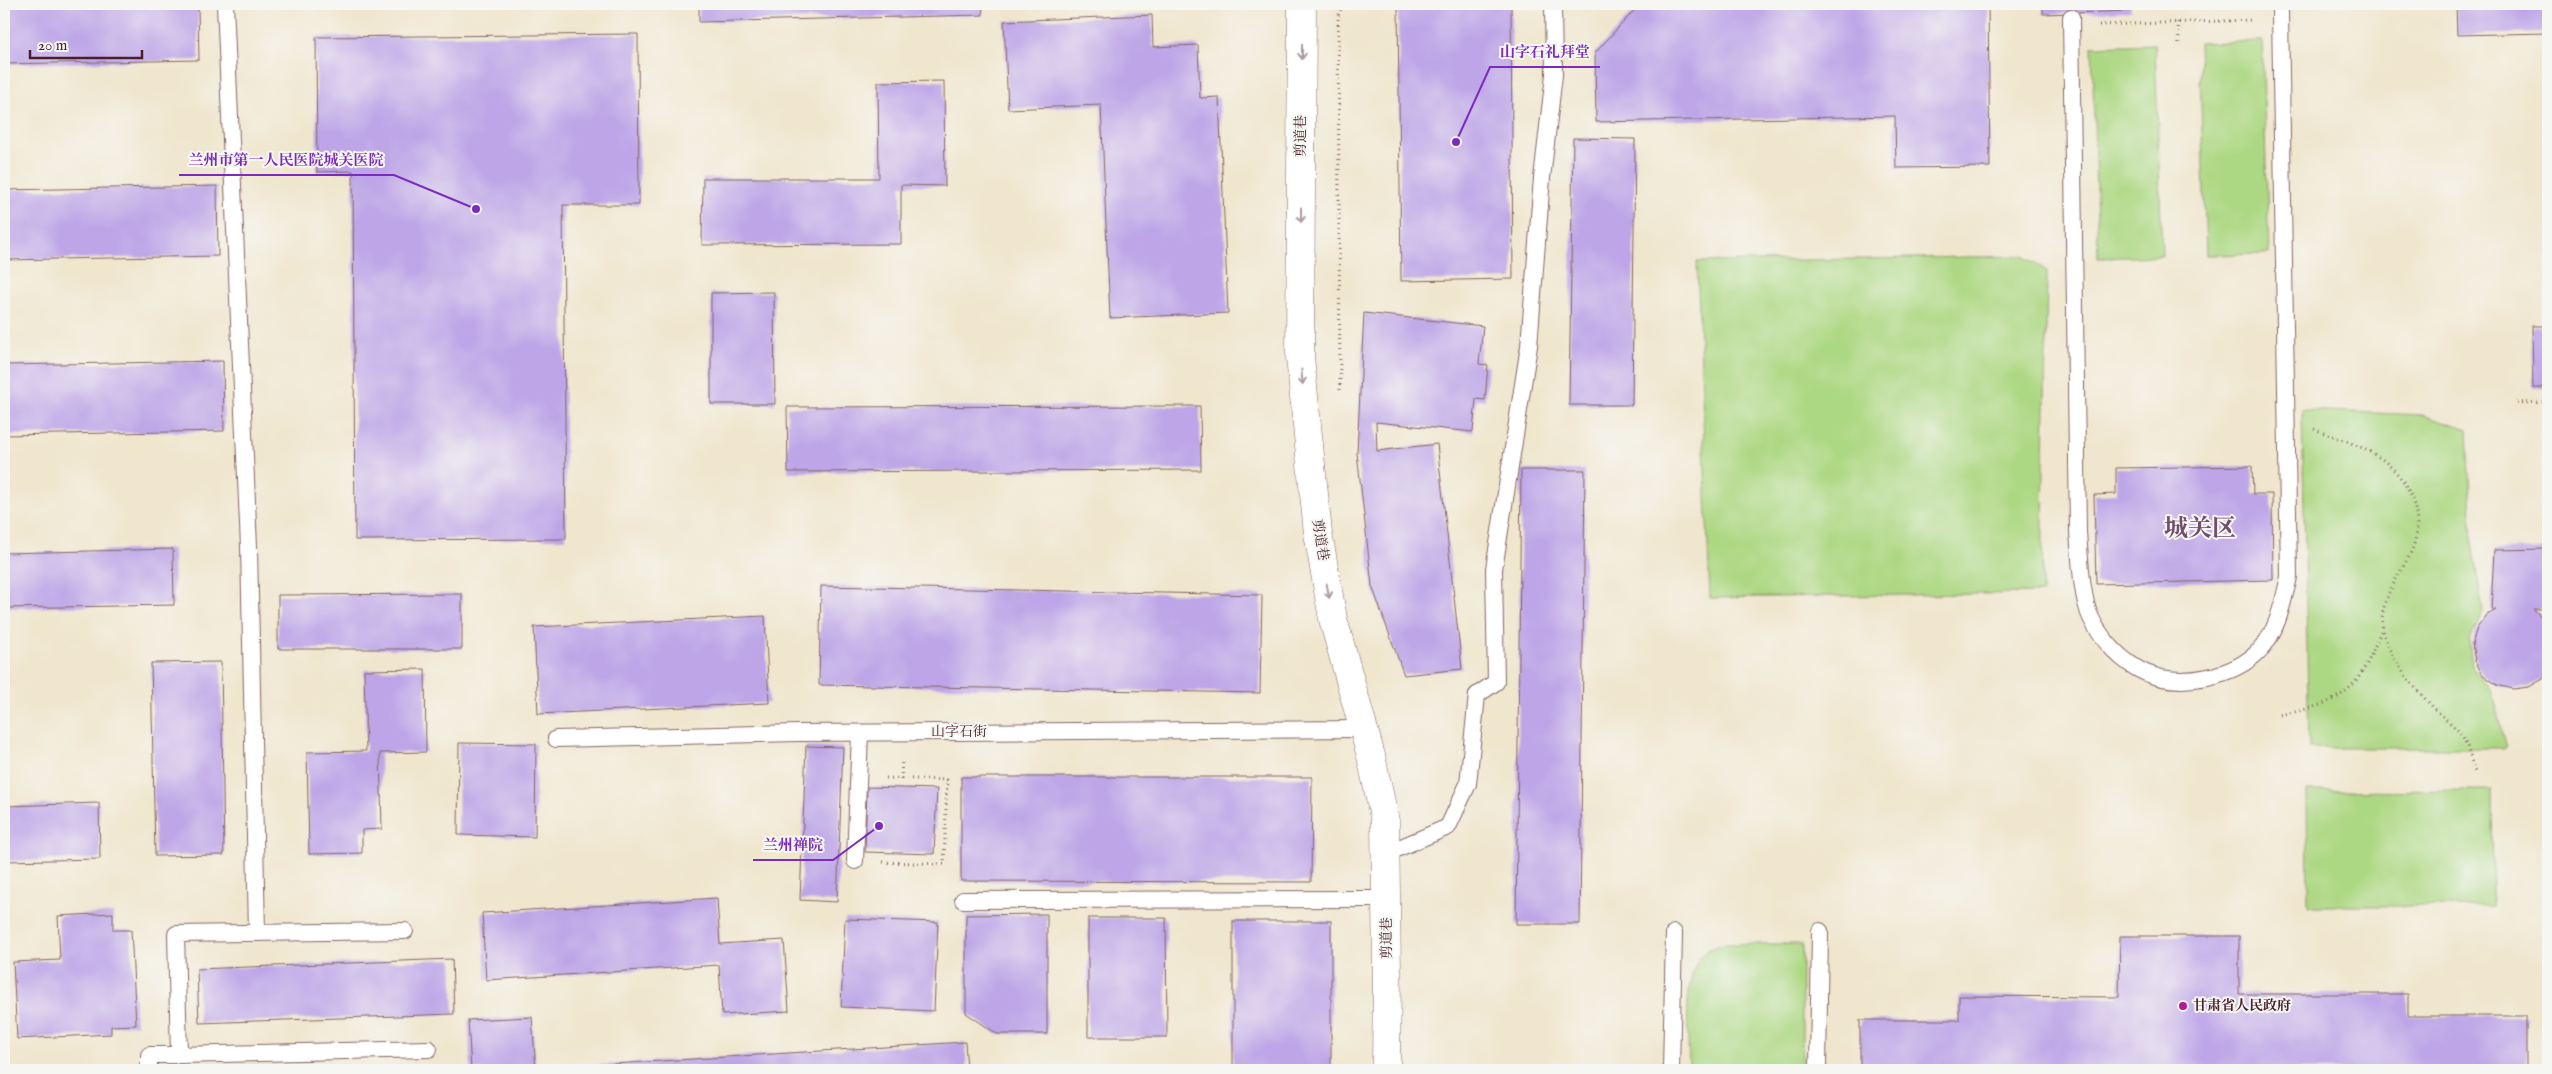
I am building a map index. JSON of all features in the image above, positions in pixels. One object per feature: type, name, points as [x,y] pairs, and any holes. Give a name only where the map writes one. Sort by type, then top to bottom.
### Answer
[{"type":"street","name":"剪道巷","points":[[1302,4],[1300,357],[1318,533],[1333,619],[1385,820],[1386,1070]]},
{"type":"lane","points":[[225,4],[249,547],[257,933]]},
{"type":"lane","points":[[1385,854],[1448,827],[1468,784],[1478,695],[1496,682],[1494,569],[1529,346],[1542,178],[1554,75],[1553,4]]},
{"type":"lane","points":[[2071,21],[2078,532],[2082,578],[2090,617],[2113,651],[2147,673],[2186,681],[2226,673],[2260,650],[2279,616],[2290,577],[2280,15]]},
{"type":"lane","name":"山字石街","points":[[556,739],[860,733],[1363,729]]},
{"type":"lane","points":[[854,861],[860,733]]},
{"type":"lane","points":[[963,900],[1386,899]]},
{"type":"lane","points":[[178,1055],[176,934],[404,931]]},
{"type":"lane","points":[[1818,1070],[1820,931]]},
{"type":"lane","points":[[1671,1070],[1674,934]]},
{"type":"lane","points":[[149,1070],[149,1055],[428,1049]]},
{"type":"path","points":[[1340,391],[1338,16],[1343,4]]},
{"type":"path","points":[[2071,21],[2178,22],[2280,15]]},
{"type":"path","points":[[2178,22],[2180,44]]},
{"type":"path","points":[[2517,403],[2548,402]]},
{"type":"path","points":[[2287,419],[2376,456],[2396,472],[2410,494],[2418,516],[2418,538],[2388,593],[2382,618],[2384,636],[2397,664],[2417,692],[2464,738],[2474,772]]},
{"type":"path","points":[[2280,715],[2318,707],[2337,698],[2351,686],[2367,664],[2383,626]]},
{"type":"path","points":[[854,861],[944,864],[947,780],[858,777]]},
{"type":"green space","points":[[2262,41],[2269,254],[2206,255],[2199,43]]},
{"type":"green space","points":[[2155,44],[2162,256],[2098,258],[2092,46]]},
{"type":"green space","points":[[2023,256],[2047,271],[2042,593],[1710,598],[1697,262]]},
{"type":"green space","points":[[2302,410],[2423,415],[2467,430],[2472,543],[2483,612],[2469,640],[2472,666],[2491,690],[2506,748],[2309,748]]},
{"type":"green space","points":[[2492,790],[2493,906],[2308,906],[2307,791]]},
{"type":"green space","points":[[1724,944],[1802,944],[1802,1070],[1689,1070],[1688,1007],[1692,975],[1698,961],[1706,951]]},
{"type":"building","points":[[4,4],[198,4],[199,60],[4,64]]},
{"type":"building","points":[[699,4],[982,4],[983,15],[699,22]]},
{"type":"building","points":[[1398,4],[1511,4],[1513,279],[1401,281]]},
{"type":"building","points":[[1640,4],[1988,4],[1990,167],[1896,168],[1895,116],[1596,122],[1595,53]]},
{"type":"building","points":[[2043,4],[2130,4],[2131,11],[2043,14]]},
{"type":"building","points":[[2238,4],[2323,4],[2323,5],[2238,7]]},
{"type":"building","points":[[2456,4],[2548,4],[2548,33],[2457,35]]},
{"type":"building","points":[[1152,15],[1153,47],[1198,45],[1200,98],[1219,97],[1228,313],[1110,318],[1101,105],[1008,109],[1004,21]]},
{"type":"building","points":[[638,34],[639,205],[563,205],[566,539],[355,540],[353,171],[317,172],[316,37]]},
{"type":"building","points":[[944,81],[945,186],[901,185],[901,244],[702,245],[703,178],[879,178],[878,82]]},
{"type":"building","points":[[1573,138],[1635,139],[1632,405],[1569,405]]},
{"type":"building","points":[[217,186],[218,256],[4,260],[4,190]]},
{"type":"building","points":[[774,292],[775,404],[711,404],[711,293]]},
{"type":"building","points":[[1364,313],[1483,326],[1479,364],[1488,365],[1485,400],[1476,399],[1473,432],[1376,422],[1377,451],[1437,444],[1462,669],[1404,675],[1372,586],[1357,453]]},
{"type":"building","points":[[2532,326],[2548,326],[2548,388],[2533,388]]},
{"type":"building","points":[[223,361],[224,431],[4,435],[4,365]]},
{"type":"building","points":[[1200,406],[1201,470],[788,472],[787,407]]},
{"type":"building","points":[[2252,466],[2253,494],[2272,494],[2273,580],[2096,584],[2094,495],[2116,494],[2116,468]]},
{"type":"building","points":[[1521,470],[1585,470],[1580,924],[1516,924]]},
{"type":"building","points":[[173,549],[174,605],[4,608],[4,553]]},
{"type":"building","points":[[2548,549],[2548,609],[2533,609],[2548,622],[2548,672],[2543,679],[2529,687],[2513,689],[2497,685],[2483,675],[2475,661],[2472,644],[2477,628],[2487,615],[2496,610],[2491,610],[2494,550]]},
{"type":"building","points":[[821,586],[1262,595],[1260,693],[819,685]]},
{"type":"building","points":[[462,594],[462,649],[278,649],[278,595]]},
{"type":"building","points":[[765,616],[769,703],[538,714],[534,627]]},
{"type":"building","points":[[221,662],[224,855],[155,856],[151,663]]},
{"type":"building","points":[[425,669],[426,752],[380,753],[382,829],[362,830],[362,853],[309,854],[307,752],[366,751],[364,670]]},
{"type":"building","points":[[459,743],[536,744],[535,837],[458,835]]},
{"type":"building","points":[[806,746],[843,747],[837,902],[800,900]]},
{"type":"building","points":[[961,777],[1312,777],[1311,882],[961,881]]},
{"type":"building","points":[[867,787],[937,789],[934,854],[865,852]]},
{"type":"building","points":[[99,803],[100,859],[4,861],[4,806]]},
{"type":"building","points":[[717,898],[720,944],[784,940],[789,1011],[722,1015],[719,965],[486,980],[482,913]]},
{"type":"building","points":[[113,913],[113,930],[131,930],[136,1025],[111,1026],[111,1034],[17,1039],[13,962],[60,960],[58,916]]},
{"type":"building","points":[[1047,914],[1047,1034],[997,1034],[966,1013],[966,915]]},
{"type":"building","points":[[1088,918],[1166,918],[1167,1037],[1088,1037]]},
{"type":"building","points":[[845,919],[938,922],[934,1011],[841,1007]]},
{"type":"building","points":[[1233,921],[1331,921],[1331,1070],[1233,1070]]},
{"type":"building","name":"甘肃省人民政府","points":[[2120,936],[2239,936],[2239,994],[2408,994],[2408,1016],[2526,1016],[2526,1070],[1860,1070],[1860,1020],[1959,1020],[1959,996],[2119,997]]},
{"type":"building","points":[[452,959],[454,1014],[199,1023],[197,969]]},
{"type":"building","points":[[532,1017],[536,1070],[471,1070],[468,1020]]},
{"type":"building","points":[[965,1042],[967,1070],[565,1070],[565,1067]]},
{"type":"place","name":"山字石礼拜堂","points":[[1456,142]]},
{"type":"place","name":"兰州市第一人民医院城关医院","points":[[476,209]]},
{"type":"place","name":"兰州禅院","points":[[879,826]]},
{"type":"place","name":"甘肃省人民政府","points":[[2183,1006]]},
{"type":"district","name":"城关区","points":[[2200,529]]}]
